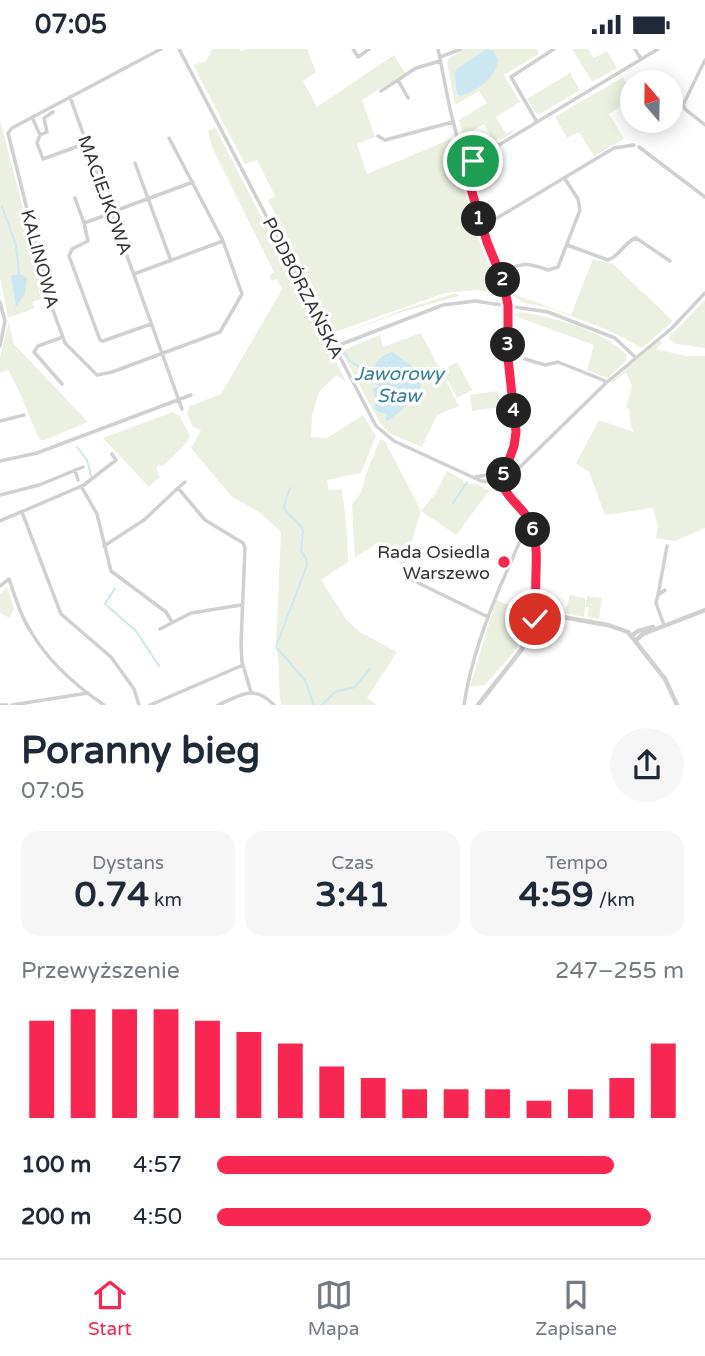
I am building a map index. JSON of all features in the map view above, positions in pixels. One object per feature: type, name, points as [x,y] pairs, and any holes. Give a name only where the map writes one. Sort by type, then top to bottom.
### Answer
[{"type":"street","points":[[70,97],[160,49]]},
{"type":"street","name":"PODBÓRZAŃSKA","points":[[179,49],[369,414],[382,433],[481,481],[493,484],[503,495],[512,498]]},
{"type":"street","points":[[353,49],[358,57],[369,49]]},
{"type":"street","points":[[438,49],[464,166],[482,227],[500,272],[508,305],[508,358],[516,431],[503,483],[504,489],[524,511],[532,526],[537,548],[536,596],[539,613],[522,649],[478,705]]},
{"type":"street","points":[[381,91],[416,68],[461,49]]},
{"type":"street","points":[[537,122],[511,77],[554,49]]},
{"type":"street","points":[[635,49],[641,59]]},
{"type":"street","points":[[464,166],[658,49]]},
{"type":"street","points":[[705,60],[683,104],[685,109],[705,125]]},
{"type":"street","points":[[398,80],[408,98]]},
{"type":"street","name":"KALINOWA","points":[[70,97],[12,128],[8,137],[51,305],[65,343],[99,376],[162,354]]},
{"type":"street","name":"MACIEJKOWA","points":[[70,97],[182,409]]},
{"type":"street","points":[[40,135],[47,133],[44,118],[53,112]]},
{"type":"street","points":[[32,117],[40,135],[37,143],[41,156],[45,159],[87,143]]},
{"type":"street","points":[[378,136],[385,140],[453,122]]},
{"type":"street","points":[[162,354],[220,332],[242,294],[223,241],[169,138]]},
{"type":"street","points":[[482,227],[614,148],[636,146],[705,197]]},
{"type":"street","points":[[135,163],[171,261]]},
{"type":"street","points":[[500,272],[527,263],[552,270],[558,267],[580,207],[565,179]]},
{"type":"street","points":[[84,223],[193,182]]},
{"type":"street","points":[[75,198],[88,241],[72,249],[69,256],[100,340],[151,324]]},
{"type":"street","points":[[566,245],[608,260],[615,258],[630,240],[636,238],[670,261]]},
{"type":"street","points":[[134,274],[223,241]]},
{"type":"street","points":[[505,476],[519,468],[606,383],[672,328],[705,293]]},
{"type":"street","points":[[334,347],[448,304],[472,301],[548,312],[619,340],[636,358]]},
{"type":"street","points":[[0,302],[5,321],[0,346]]},
{"type":"street","points":[[62,384],[34,352],[38,346],[63,337]]},
{"type":"street","points":[[525,359],[545,365],[558,362],[606,383]]},
{"type":"street","points":[[0,460],[37,453],[191,395]]},
{"type":"street","points":[[0,421],[24,415]]},
{"type":"street","points":[[0,521],[81,486],[116,460],[112,454]]},
{"type":"street","points":[[475,477],[491,474],[511,454]]},
{"type":"street","points":[[0,495],[39,485],[83,467]]},
{"type":"street","points":[[75,470],[78,480]]},
{"type":"street","points":[[497,470],[505,476]]},
{"type":"street","points":[[491,474],[493,484],[503,483]]},
{"type":"street","points":[[104,546],[144,520],[185,482]]},
{"type":"street","points":[[81,486],[97,514],[111,571],[166,612],[173,622]]},
{"type":"street","points":[[178,488],[205,520],[245,546],[241,605],[243,666],[251,692]]},
{"type":"street","points":[[22,512],[59,612],[113,659],[134,689],[139,705]]},
{"type":"street","points":[[464,705],[488,617],[524,535],[532,526]]},
{"type":"street","points":[[664,625],[656,605],[667,546]]},
{"type":"street","points":[[404,576],[488,617]]},
{"type":"street","points":[[0,586],[9,579],[25,622],[35,638],[57,665],[104,705]]},
{"type":"street","points":[[658,595],[665,590]]},
{"type":"street","points":[[160,629],[195,612],[241,605]]},
{"type":"street","points":[[633,638],[641,630],[705,610]]},
{"type":"street","points":[[539,613],[617,627],[633,638],[668,683],[677,705]]},
{"type":"street","points":[[150,705],[243,666]]},
{"type":"street","points":[[218,705],[251,692],[264,695],[274,705]]},
{"type":"street","points":[[0,705],[88,693]]},
{"type":"green space","points":[[212,49],[307,49],[316,72],[303,81],[317,107],[394,55],[405,73],[362,100],[375,137],[357,144],[367,174],[451,139],[482,247],[488,262],[491,261],[503,294],[476,290],[445,293],[335,332],[268,200],[275,196],[257,160],[245,164],[193,65],[206,61]]},
{"type":"green space","points":[[465,49],[537,49],[539,54],[504,75],[520,102],[496,117],[506,134],[513,130],[514,132],[500,140],[494,141],[484,124],[463,137],[459,120],[487,103],[479,91],[455,105],[447,63],[449,58]]},
{"type":"green space","points":[[572,49],[588,49],[594,58],[607,51],[617,68],[592,82]]},
{"type":"green space","points":[[570,73],[580,90],[540,114],[536,113],[527,99]]},
{"type":"green space","points":[[620,79],[620,107],[609,114],[624,139],[594,156],[579,132],[567,138],[555,117]]},
{"type":"green space","points":[[0,120],[46,297],[32,302],[35,308],[8,318],[0,277]]},
{"type":"green space","points":[[215,127],[347,383],[337,375],[319,392],[312,415],[311,437],[327,438],[363,415],[376,436],[361,473],[327,480],[329,490],[342,489],[348,562],[321,580],[346,619],[360,632],[397,652],[367,698],[377,705],[281,705],[276,645],[281,532],[260,513],[231,496],[191,448],[201,430],[193,427],[187,413],[190,406],[221,394],[282,289],[277,279],[272,281],[269,275],[274,272],[212,147],[208,131]]},
{"type":"green space","points":[[593,259],[613,264],[673,321],[642,348],[610,331],[550,308],[524,303],[510,294],[505,276],[509,273],[507,277],[516,295],[571,315]]},
{"type":"green space","points":[[456,293],[459,296],[405,311],[336,336],[405,309]]},
{"type":"green space","points":[[705,300],[705,348],[676,344],[668,338]]},
{"type":"green space","points":[[519,312],[547,317],[590,331],[615,345],[626,354],[627,360],[607,378],[587,370],[594,345],[512,315]]},
{"type":"green space","points":[[9,322],[14,344],[88,422],[40,440],[8,370],[0,373],[0,357]]},
{"type":"green space","points":[[421,333],[459,406],[437,415],[422,447],[389,433],[380,423],[341,351],[380,335],[383,347]],"holes":[[[393,352],[416,369],[409,399],[388,421],[387,414],[374,408],[376,398],[372,389],[379,388]]]},
{"type":"green space","points":[[660,340],[662,343],[656,349],[686,356],[705,356],[705,528],[675,541],[656,538],[658,527],[653,508],[605,515],[589,472],[576,463],[599,420],[634,432],[629,408],[626,409],[632,386],[626,372],[612,381]]},
{"type":"green space","points":[[457,362],[472,390],[457,398],[442,370]]},
{"type":"green space","points":[[498,391],[501,407],[472,411],[470,395]]},
{"type":"green space","points":[[173,412],[180,416],[190,436],[163,466],[156,468],[160,477],[149,487],[103,438]]},
{"type":"green space","points":[[380,439],[385,441],[421,511],[404,567],[377,543],[355,558],[352,504],[361,493]]},
{"type":"green space","points":[[447,471],[464,483],[476,485],[470,481],[494,493],[489,491],[456,535],[421,511],[436,493]]},
{"type":"green space","points":[[7,587],[14,609],[10,618],[0,613],[0,594]]},
{"type":"green space","points":[[570,595],[585,598],[584,617],[565,613]]},
{"type":"green space","points":[[587,596],[602,598],[599,619],[587,617],[589,607],[585,607]]},
{"type":"green space","points":[[496,600],[509,605],[507,612],[530,624],[513,653],[485,685],[470,687]]},
{"type":"green space","points":[[543,618],[556,621],[552,642],[533,636],[538,622]]},
{"type":"water","points":[[487,49],[493,51],[498,59],[494,72],[479,87],[460,96],[457,93],[457,69]]},
{"type":"water","points":[[20,274],[27,278],[25,293],[14,310],[16,305],[11,276]]},
{"type":"water","name":"Jaworowy Staw","points":[[393,352],[416,369],[423,381],[413,399],[388,421],[385,419],[387,414],[374,408],[376,399],[372,389],[379,387],[371,380],[377,362]]},
{"type":"waterway","points":[[2,207],[16,245],[19,274]]},
{"type":"waterway","points":[[344,351],[350,361],[363,369]]},
{"type":"waterway","points":[[77,447],[87,460],[91,476]]},
{"type":"waterway","points":[[453,503],[467,482]]},
{"type":"waterway","points":[[276,647],[307,565],[301,551],[303,530],[285,509],[290,488]]},
{"type":"waterway","points":[[115,588],[105,604],[136,631],[159,666]]},
{"type":"waterway","points":[[277,648],[305,680],[314,705]]},
{"type":"waterway","points":[[322,705],[335,692],[355,687],[370,669]]},
{"type":"place","name":"Rada Osiedla Warszewo","points":[[504,562]]},
{"type":"route","points":[[473,161],[464,166],[487,242],[503,281],[508,305],[508,358],[516,432],[503,486],[526,513],[535,538],[536,599],[539,613],[535,619]]}]
